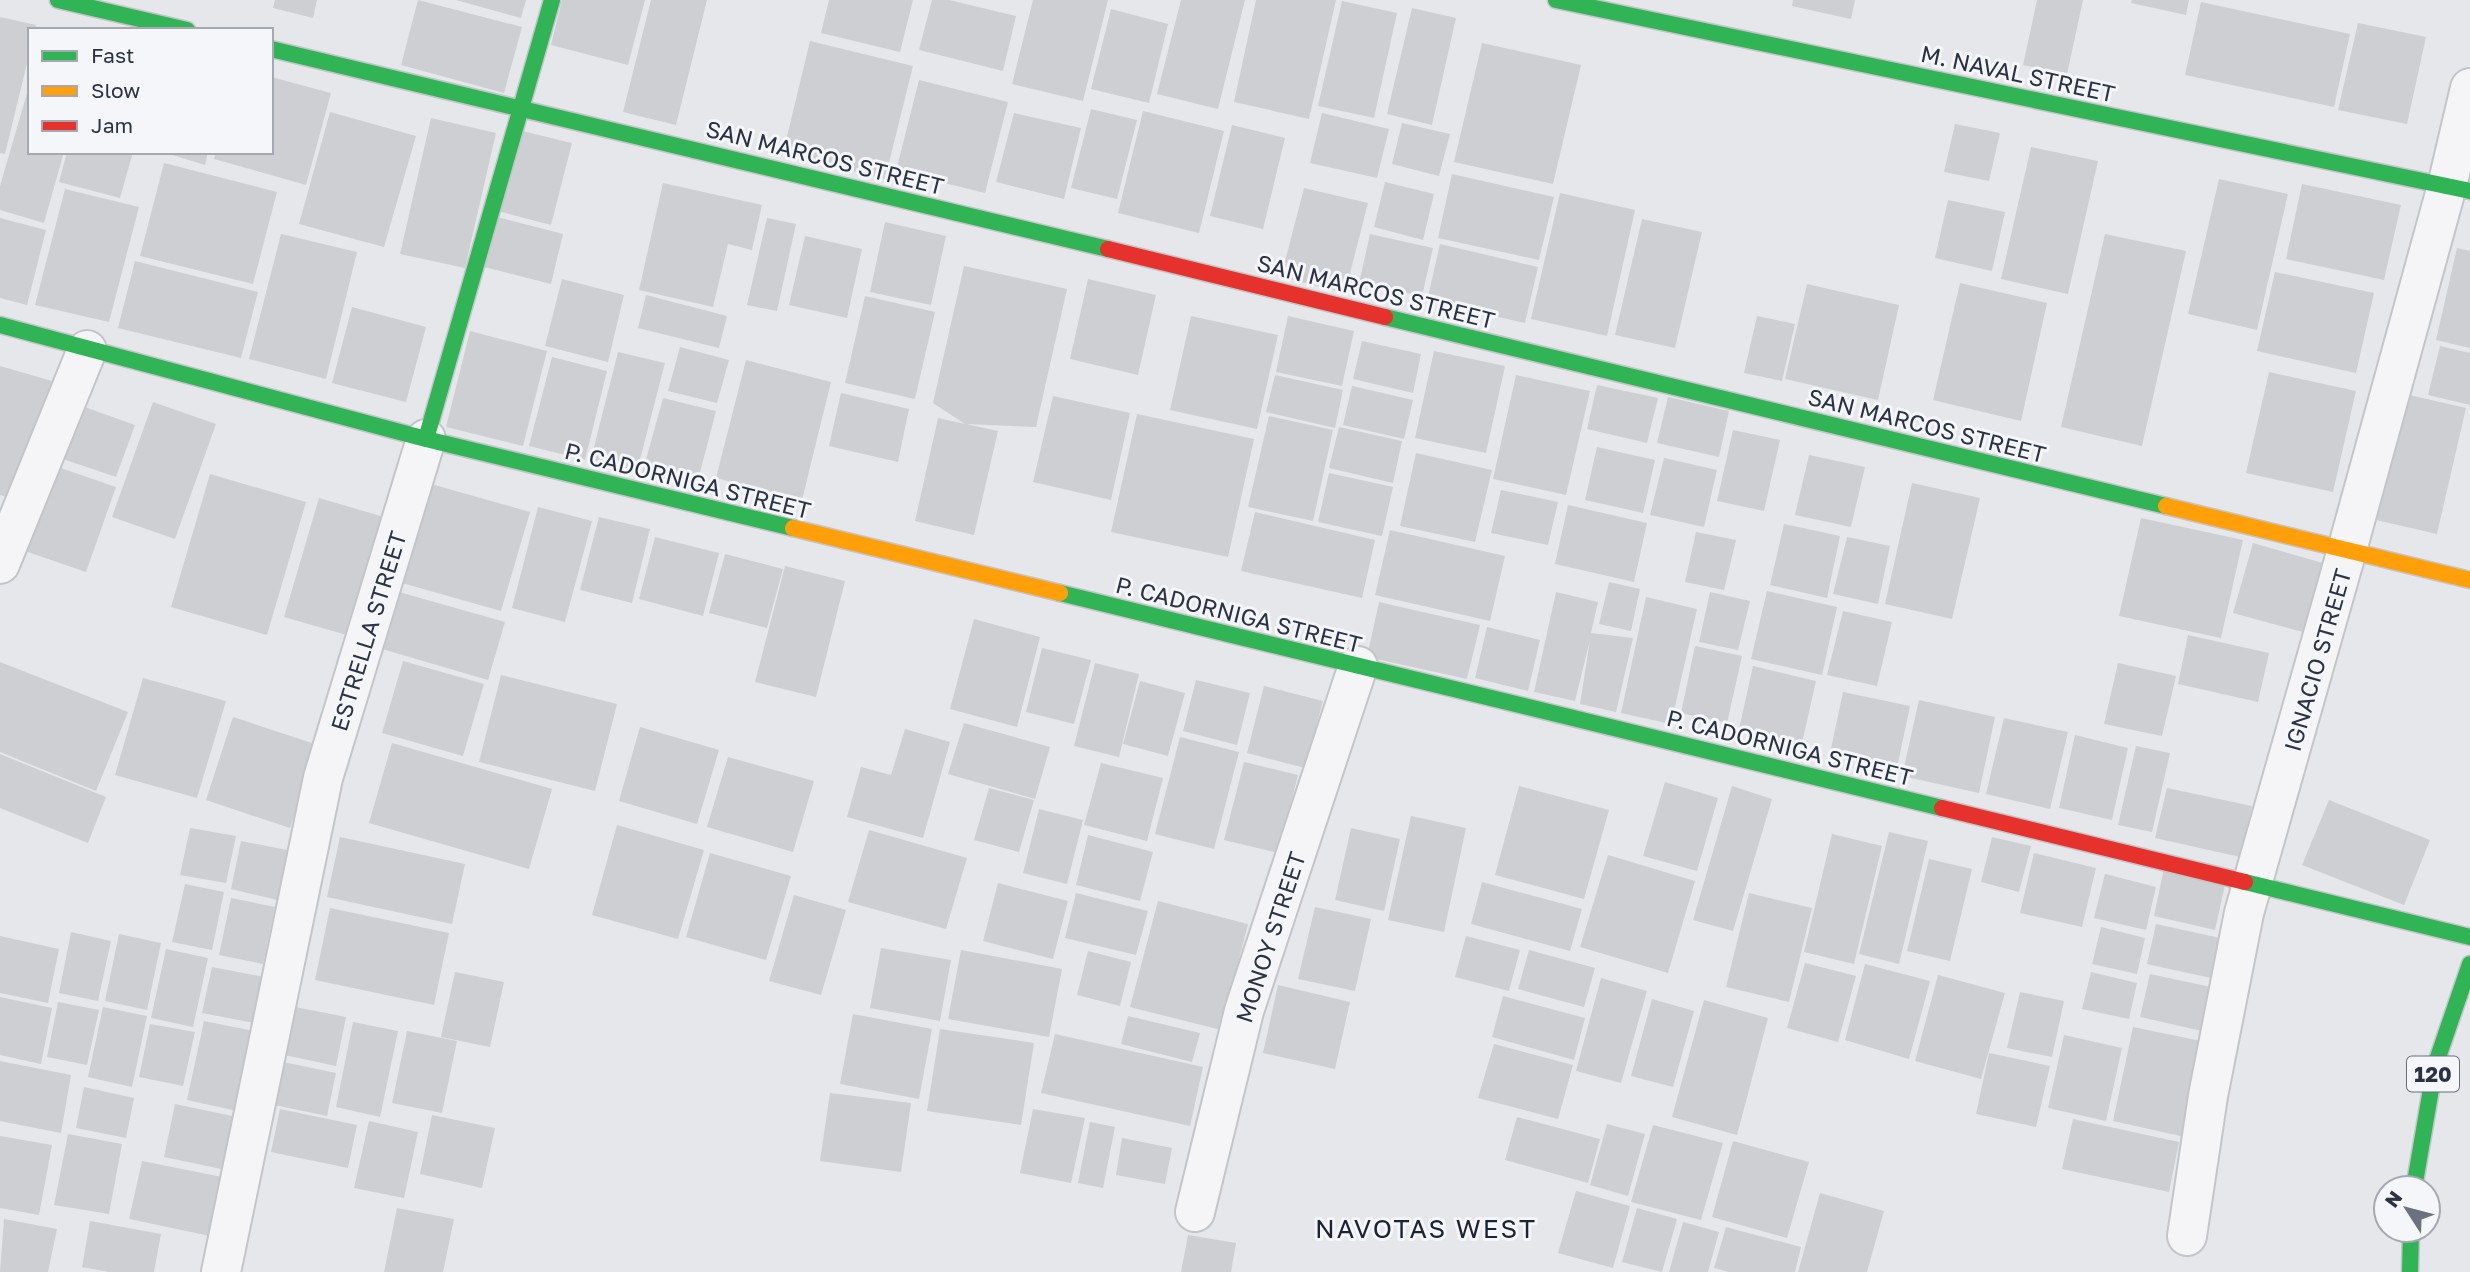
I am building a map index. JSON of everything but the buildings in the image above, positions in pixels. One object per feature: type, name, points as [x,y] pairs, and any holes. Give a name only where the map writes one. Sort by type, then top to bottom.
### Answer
[{"type":"main road","points":[[58,0],[178,28]]},
{"type":"main road","name":"ESTRELLA STREET","points":[[426,439],[552,0]]},
{"type":"main road","name":"M. NAVAL STREET","points":[[1556,0],[2458,189]]},
{"type":"main road","name":"SAN MARCOS STREET","points":[[273,49],[521,107],[2470,580]]},
{"type":"main road","name":"P. CADORNIGA STREET","points":[[0,325],[426,439],[2470,937]]},
{"type":"main road","name":"120","points":[[2416,1174],[2435,1066],[2470,964]]},
{"type":"main road","points":[[2410,1272],[2411,1244]]},
{"type":"street","name":"IGNACIO STREET","points":[[2188,1236],[2208,1096],[2244,913],[2347,550],[2458,189],[2470,88]]},
{"type":"street","points":[[0,564],[87,349]]},
{"type":"street","name":"ESTRELLA STREET","points":[[221,1272],[323,778],[426,439]]},
{"type":"street","name":"MONOY STREET","points":[[1195,1212],[1244,1012],[1358,666]]},
{"type":"traffic: fast","points":[[58,0],[178,28]]},
{"type":"traffic: fast","points":[[426,439],[552,0]]},
{"type":"traffic: fast","points":[[1556,0],[2470,191]]},
{"type":"traffic: fast","points":[[273,49],[1108,249]]},
{"type":"traffic: fast","points":[[1385,317],[2166,506]]},
{"type":"traffic: fast","points":[[0,325],[426,439],[793,528]]},
{"type":"traffic: fast","points":[[1060,593],[1942,808]]},
{"type":"traffic: fast","points":[[2245,882],[2470,937]]},
{"type":"traffic: fast","points":[[2416,1174],[2435,1066],[2470,964]]},
{"type":"traffic: fast","points":[[2410,1272],[2411,1244]]},
{"type":"traffic: slow","points":[[2166,506],[2470,580]]},
{"type":"traffic: slow","points":[[793,528],[1060,593]]},
{"type":"traffic: jam","points":[[1108,249],[1385,317]]},
{"type":"traffic: jam","points":[[1942,808],[2245,882]]},
{"type":"district","name":"NAVOTAS WEST","points":[[1426,1228]]}]
